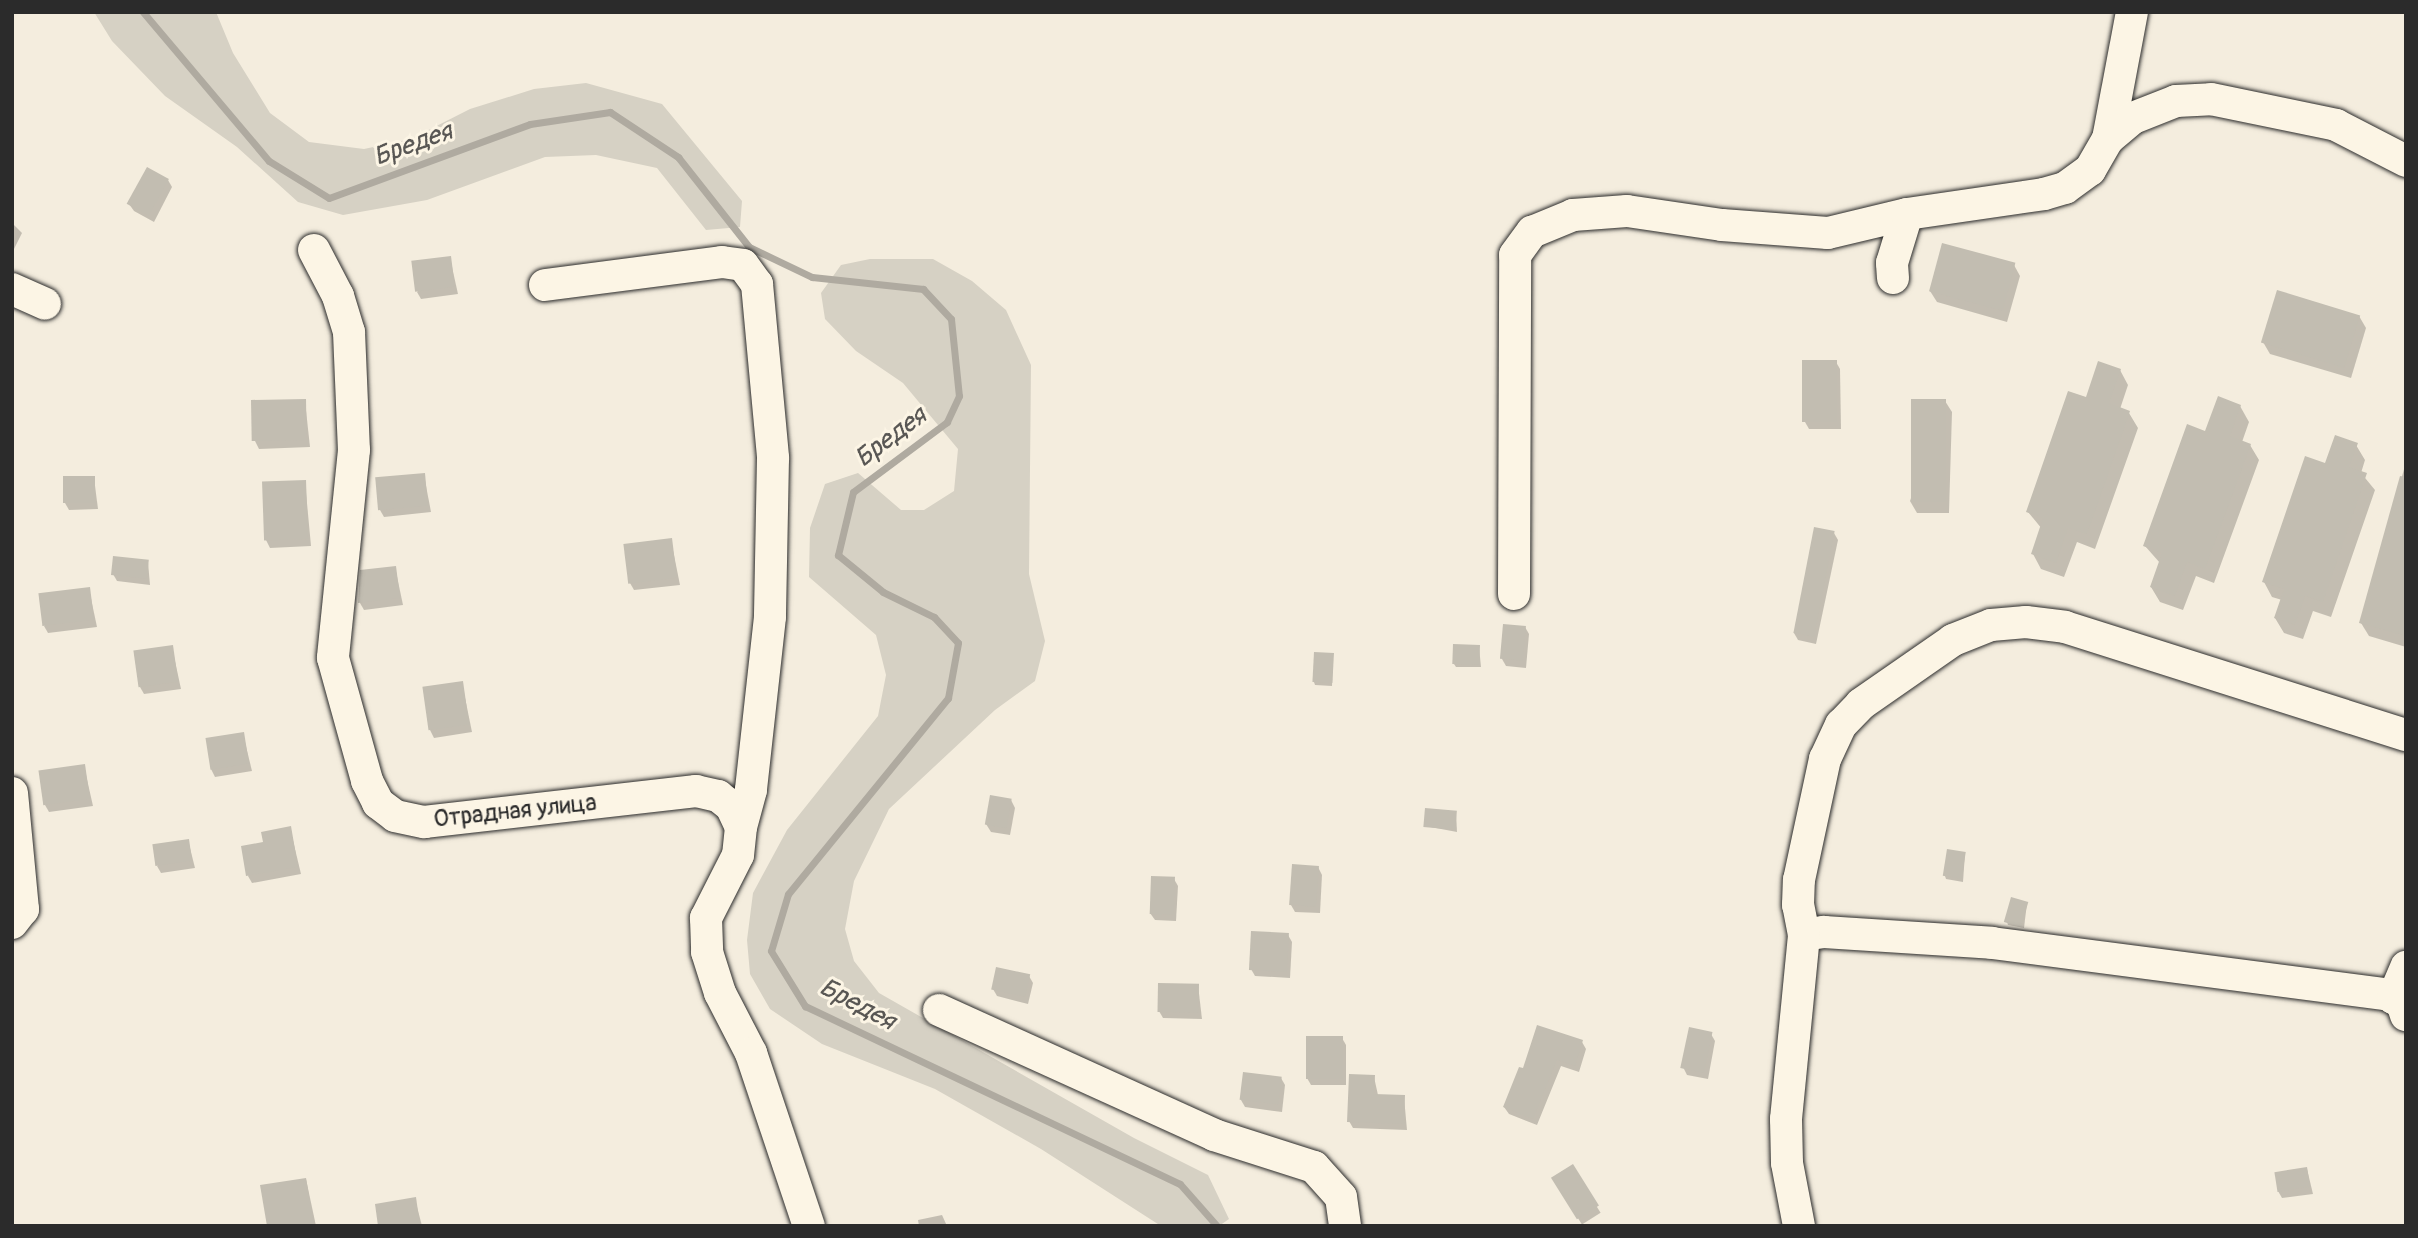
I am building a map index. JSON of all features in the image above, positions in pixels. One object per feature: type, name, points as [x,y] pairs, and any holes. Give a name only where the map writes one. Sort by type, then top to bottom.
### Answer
[{"type":"street","points":[[1514,594],[1515,255],[1532,232],[1573,215],[1627,211],[1722,225],[1828,233],[1907,214],[2065,188],[2090,170],[2108,139],[2132,12]]},
{"type":"street","points":[[2108,139],[2133,118],[2176,101],[2211,99],[2336,125],[2406,161]]},
{"type":"street","points":[[1894,278],[1892,263],[1907,214]]},
{"type":"street","name":"Отрадная улица","points":[[314,250],[338,296],[349,332],[354,450],[333,658],[378,803],[395,816],[424,822],[696,792],[718,796],[732,806],[741,827]]},
{"type":"street","points":[[545,285],[722,262],[743,265],[757,284],[773,458],[770,618],[751,790],[741,827],[738,855],[706,918],[707,952],[720,993],[751,1053],[809,1226]]},
{"type":"street","points":[[12,289],[45,304]]},
{"type":"street","points":[[1799,1226],[1787,1163],[1786,1119],[1804,935],[1798,905],[1799,880],[1825,760],[1841,725],[1861,704],[1953,640],[1991,625],[2026,622],[2064,627],[2406,735]]},
{"type":"street","points":[[12,793],[23,909],[12,923]]},
{"type":"street","points":[[1804,935],[1824,932],[1992,943],[2400,1006],[2406,967]]},
{"type":"street","points":[[939,1010],[1214,1135],[1314,1167],[1341,1197],[1345,1226]]},
{"type":"shaded area","points":[[94,12],[216,12],[233,53],[270,113],[309,142],[364,149],[411,139],[470,109],[534,89],[586,83],[662,104],[742,201],[740,227],[706,230],[657,168],[596,155],[545,157],[427,200],[343,215],[298,202],[237,147],[165,96],[112,41]]},
{"type":"shaded area","points":[[870,259],[933,259],[972,281],[1006,310],[1031,365],[1029,574],[1045,641],[1035,681],[995,710],[889,809],[854,881],[845,929],[854,961],[879,993],[1134,1138],[1208,1175],[1229,1219],[1219,1226],[1161,1226],[1041,1149],[935,1089],[822,1044],[770,1009],[750,974],[747,940],[753,893],[787,830],[878,716],[886,675],[876,635],[809,577],[810,528],[825,484],[858,473],[901,510],[924,510],[954,491],[958,449],[903,383],[856,351],[825,319],[821,293],[841,265]]},
{"type":"building","points":[[147,167],[169,179],[149,216],[127,204]]},
{"type":"building","points":[[1942,243],[2015,263],[2002,311],[1929,291]]},
{"type":"building","points":[[451,256],[455,287],[415,292],[411,261]]},
{"type":"building","points":[[2277,290],[2360,315],[2344,368],[2261,343]]},
{"type":"building","points":[[1802,360],[1837,360],[1837,422],[1802,422]]},
{"type":"building","points":[[2098,361],[2121,369],[2109,403],[2130,411],[2087,534],[2068,528],[2056,563],[2031,554],[2043,518],[2026,512],[2068,391],[2086,397]]},
{"type":"building","points":[[2218,396],[2241,405],[2230,436],[2251,444],[2205,569],[2187,562],[2175,596],[2150,587],[2162,553],[2143,546],[2187,424],[2205,431]]},
{"type":"building","points":[[306,399],[307,440],[252,441],[251,400]]},
{"type":"building","points":[[1911,399],[1946,399],[1946,502],[1911,502]]},
{"type":"building","points":[[2335,435],[2358,443],[2349,467],[2367,473],[2323,602],[2305,596],[2295,625],[2274,618],[2284,589],[2262,582],[2305,456],[2325,463]]},
{"type":"building","points":[[425,473],[428,506],[378,510],[375,477]]},
{"type":"building","points":[[63,476],[95,476],[95,503],[63,503]]},
{"type":"building","points":[[2400,476],[2406,477],[2406,636],[2359,623]]},
{"type":"building","points":[[306,480],[308,539],[264,540],[262,482]]},
{"type":"building","points":[[1814,527],[1835,531],[1814,637],[1793,633]]},
{"type":"building","points":[[672,538],[677,578],[628,584],[623,544]]},
{"type":"building","points":[[113,556],[149,560],[147,579],[111,575]]},
{"type":"building","points":[[396,566],[400,598],[358,603],[360,570]]},
{"type":"building","points":[[90,587],[94,620],[42,626],[38,593]]},
{"type":"building","points":[[1503,624],[1526,626],[1523,661],[1500,659]]},
{"type":"building","points":[[1453,644],[1480,645],[1479,665],[1452,664]]},
{"type":"building","points":[[173,645],[178,682],[139,687],[133,651]]},
{"type":"building","points":[[1314,652],[1334,653],[1332,683],[1312,682]]},
{"type":"building","points":[[463,681],[469,725],[429,730],[422,687]]},
{"type":"building","points":[[244,732],[249,764],[210,770],[205,738]]},
{"type":"building","points":[[85,764],[90,799],[43,805],[38,771]]},
{"type":"building","points":[[990,795],[1012,799],[1006,828],[985,825]]},
{"type":"building","points":[[1425,808],[1457,811],[1455,830],[1423,827]]},
{"type":"building","points":[[291,826],[298,867],[246,876],[241,846],[263,842],[261,832]]},
{"type":"building","points":[[189,839],[192,861],[155,866],[152,844]]},
{"type":"building","points":[[1947,849],[1966,852],[1962,879],[1943,876]]},
{"type":"building","points":[[1292,864],[1319,866],[1316,907],[1289,905]]},
{"type":"building","points":[[1151,876],[1175,877],[1174,915],[1150,914]]},
{"type":"building","points":[[2011,897],[2028,902],[2021,927],[2004,922]]},
{"type":"building","points":[[1251,931],[1289,933],[1287,972],[1249,970]]},
{"type":"building","points":[[996,967],[1030,974],[1025,997],[991,989]]},
{"type":"building","points":[[1158,983],[1199,984],[1198,1013],[1157,1012]]},
{"type":"building","points":[[1537,1025],[1583,1040],[1575,1066],[1557,1060],[1533,1119],[1503,1107],[1519,1067],[1523,1068]]},
{"type":"building","points":[[1689,1027],[1712,1032],[1704,1073],[1680,1068]]},
{"type":"building","points":[[1306,1036],[1343,1036],[1343,1079],[1306,1079]]},
{"type":"building","points":[[1243,1072],[1282,1077],[1278,1105],[1240,1100]]},
{"type":"building","points":[[1349,1074],[1375,1075],[1374,1094],[1405,1095],[1404,1124],[1347,1122]]},
{"type":"building","points":[[1573,1164],[1599,1206],[1577,1219],[1551,1178]]},
{"type":"building","points":[[2307,1167],[2310,1187],[2278,1192],[2274,1172]]},
{"type":"building","points":[[306,1178],[314,1226],[267,1226],[260,1185]]},
{"type":"building","points":[[416,1197],[420,1226],[378,1226],[375,1204]]},
{"type":"waterway","name":"Бредея","points":[[143,12],[269,161],[329,198],[530,124],[610,112],[678,157],[749,247],[812,277],[923,289],[951,319],[959,396],[947,422],[853,492],[838,555],[883,592],[934,617],[958,643],[948,698],[788,894],[771,951],[805,1006],[1180,1184],[1217,1226]]}]
